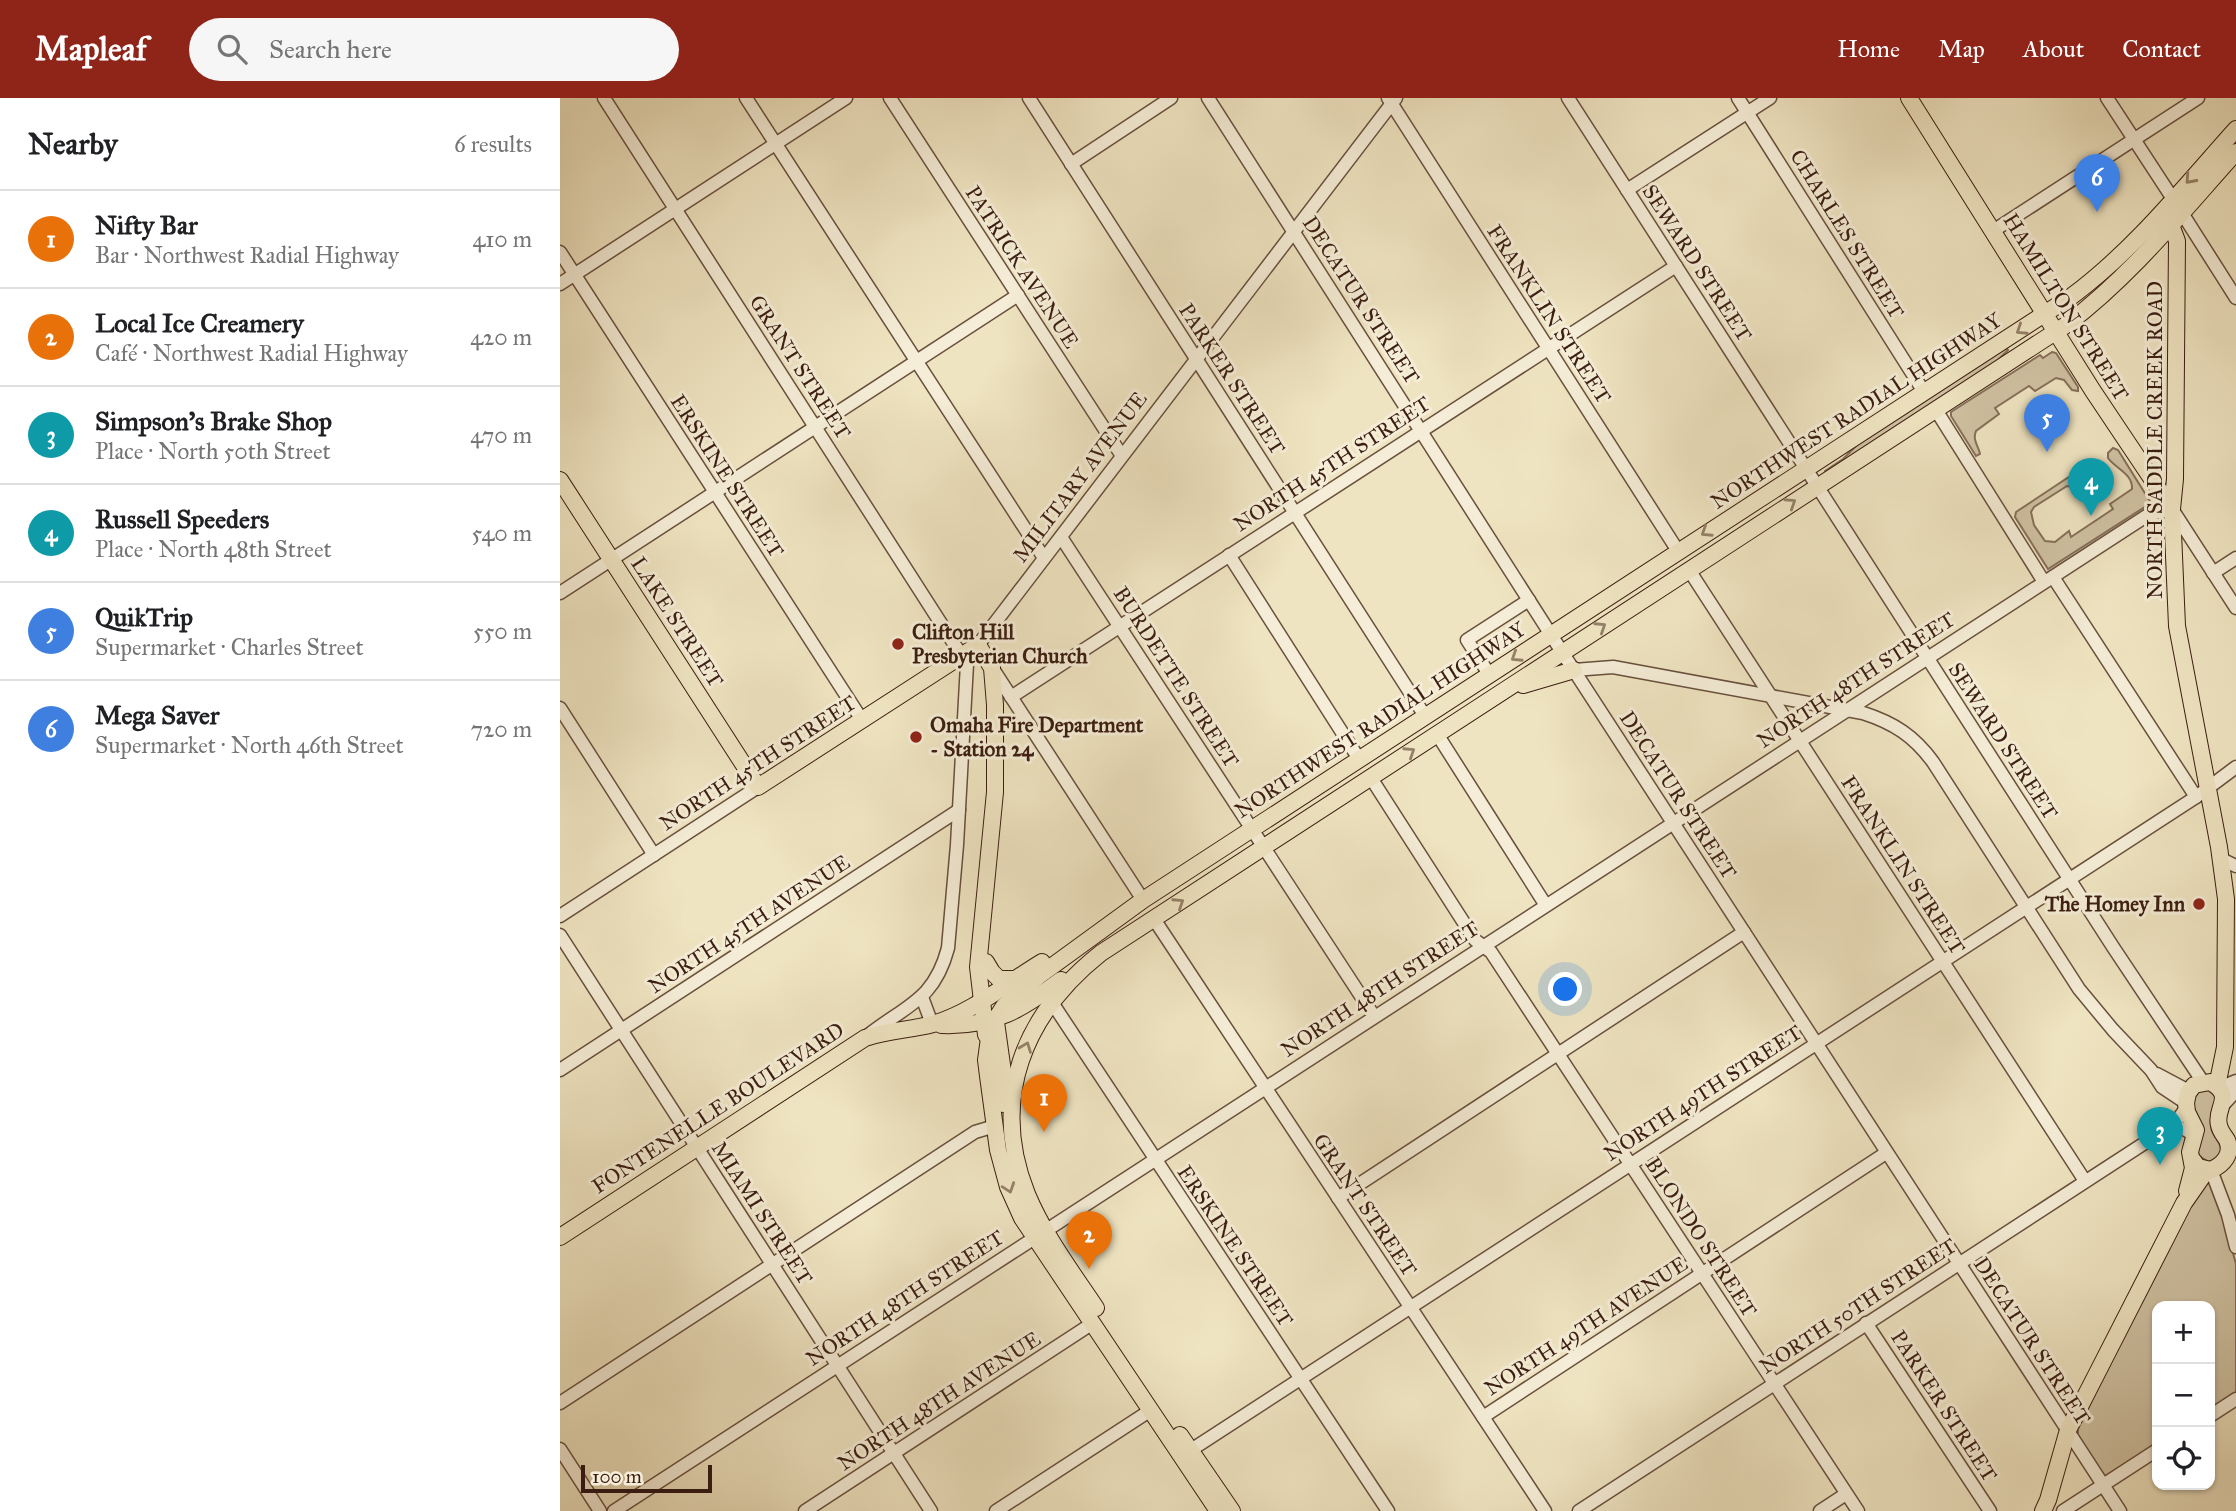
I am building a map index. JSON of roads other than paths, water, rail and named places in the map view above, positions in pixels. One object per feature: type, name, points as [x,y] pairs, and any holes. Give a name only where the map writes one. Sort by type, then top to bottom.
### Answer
[{"type":"main road","name":"HAMILTON STREET","points":[[1909,98],[2115,424],[2172,509]]},
{"type":"main road","name":"NORTHWEST RADIAL HIGHWAY","points":[[1232,1511],[1040,1234],[1022,1218],[1008,1187],[998,1150],[987,1053],[990,1021],[1012,997],[1143,900],[2046,314],[2175,212],[2236,129]]},
{"type":"main road","name":"NORTHWEST RADIAL HIGHWAY","points":[[1218,1511],[1093,1323],[1040,1234],[1021,1177],[1013,1134],[1014,1095],[1027,1045],[1051,1001],[1101,953],[2057,331],[2102,295],[2175,212],[2236,152]]},
{"type":"main road","name":"NORTH SADDLE CREEK ROAD","points":[[2175,212],[2175,479],[2172,509],[2177,626],[2201,792],[2229,863],[2226,899],[2225,1030],[2214,1068],[2202,1093]]},
{"type":"main road","name":"LAKE STREET","points":[[560,480],[758,787]]},
{"type":"main road","name":"NORTH 45TH STREET","points":[[758,787],[978,645]]},
{"type":"main road","points":[[978,645],[992,668],[995,705],[995,792],[978,967],[987,997]]},
{"type":"main road","points":[[1492,698],[1552,674],[1574,670]]},
{"type":"main road","points":[[932,1024],[961,1012],[1102,928]]},
{"type":"main road","points":[[982,937],[990,1021],[1003,1072],[1006,1143],[1021,1177]]},
{"type":"main road","points":[[932,1024],[961,1025],[990,1021],[1017,1011],[1101,953]]},
{"type":"main road","points":[[986,962],[999,979],[1014,979]]},
{"type":"main road","name":"FONTENELLE BOULEVARD","points":[[560,1237],[864,1038],[896,1029],[932,1024]]},
{"type":"main road","points":[[961,1025],[978,1035],[987,1053]]},
{"type":"main road","points":[[2043,1511],[2068,1430],[2184,1203],[2193,1168],[2190,1152],[2202,1093]]},
{"type":"main road","points":[[2184,1203],[2224,1157],[2218,1119],[2202,1093]]},
{"type":"main road","points":[[2192,1159],[2198,1167],[2224,1157]]},
{"type":"street","name":"GRANT STREET","points":[[604,98],[963,656]]},
{"type":"street","points":[[746,98],[1044,558]]},
{"type":"street","points":[[560,284],[846,98]]},
{"type":"street","name":"PATRICK AVENUE","points":[[890,98],[1122,456]]},
{"type":"street","name":"PARKER STREET","points":[[1029,98],[1425,716]]},
{"type":"street","points":[[1071,164],[1171,98]]},
{"type":"street","name":"DECATUR STREET","points":[[1208,98],[1562,652],[2120,1511]]},
{"type":"street","name":"SEWARD STREET","points":[[1568,98],[2179,1050],[2202,1093]]},
{"type":"street","name":"CHARLES STREET","points":[[1738,98],[1924,391]]},
{"type":"street","points":[[1627,190],[1770,98]]},
{"type":"street","points":[[2106,98],[2134,140],[2175,212],[2236,298]]},
{"type":"street","points":[[1993,231],[2198,98]]},
{"type":"street","name":"MILITARY AVENUE","points":[[978,645],[1392,100]]},
{"type":"street","name":"FRANKLIN STREET","points":[[1392,100],[1678,551]]},
{"type":"street","name":"ERSKINE STREET","points":[[560,252],[862,720]]},
{"type":"street","name":"NORTH 45TH STREET","points":[[1011,697],[1676,266]]},
{"type":"street","points":[[560,593],[1018,295]]},
{"type":"street","points":[[1936,410],[2048,580],[2201,792]]},
{"type":"street","name":"HAMILTON STREET","points":[[2172,509],[2236,608]]},
{"type":"street","name":"NORTH 48TH STREET","points":[[614,1511],[2148,514],[2172,509]]},
{"type":"street","name":"BURDETTE STREET","points":[[1061,537],[1374,1016]]},
{"type":"street","points":[[1229,555],[1359,759]]},
{"type":"street","points":[[2213,573],[2236,558]]},
{"type":"street","name":"FRANKLIN STREET","points":[[1689,569],[2085,1181]]},
{"type":"street","points":[[1489,674],[1467,640],[1529,600]]},
{"type":"street","name":"FONTENELLE BOULEVARD","points":[[864,1038],[922,997],[938,976],[948,948],[960,810],[968,669],[963,656]]},
{"type":"street","points":[[1574,670],[1613,667],[1863,713],[1889,722],[1908,734],[1922,747],[2091,1004],[2151,1070],[2202,1093]]},
{"type":"street","points":[[992,668],[1143,900]]},
{"type":"street","points":[[560,708],[654,855]]},
{"type":"street","points":[[1437,734],[1545,904]]},
{"type":"street","name":"NORTH 49TH STREET","points":[[1191,1450],[2236,767]]},
{"type":"street","name":"BLONDO STREET","points":[[1371,778],[1475,940],[1491,952],[1858,1511]]},
{"type":"street","name":"NORTH 45TH STREET","points":[[560,916],[758,787]]},
{"type":"street","name":"NORTH 45TH AVENUE","points":[[560,1070],[960,810]]},
{"type":"street","name":"GRANT STREET","points":[[1154,919],[1545,1511]]},
{"type":"street","points":[[1338,1198],[1744,932]]},
{"type":"street","name":"MIAMI STREET","points":[[560,935],[931,1511]]},
{"type":"street","points":[[922,997],[932,1024]]},
{"type":"street","name":"ERSKINE STREET","points":[[1051,1001],[1388,1511]]},
{"type":"street","name":"NORTH 50TH STREET","points":[[1580,1511],[2157,1135],[2179,1118],[2202,1093],[2236,1081]]},
{"type":"street","name":"NORTH 50TH STREET","points":[[2202,1093],[2236,1091]]},
{"type":"street","points":[[560,1403],[975,1132],[995,1126]]},
{"type":"street","name":"NORTH 50TH STREET","points":[[2157,1135],[2173,1128],[2181,1128],[2189,1131],[2194,1138]]},
{"type":"street","name":"NORTH 49TH AVENUE","points":[[1483,1417],[1886,1153]]},
{"type":"street","points":[[2224,1157],[2228,1215],[2236,1248]]},
{"type":"street","name":"NORTH 48TH AVENUE","points":[[805,1511],[1093,1323]]},
{"type":"street","name":"PARKER STREET","points":[[1866,1323],[1990,1511]]},
{"type":"street","points":[[2215,1414],[2234,1405]]},
{"type":"street","points":[[996,1511],[1151,1410]]},
{"type":"street","points":[[560,1449],[600,1511]]},
{"type":"street","points":[[2063,1511],[2152,1453]]},
{"type":"street","points":[[1820,1511],[1846,1494]]},
{"type":"place","name":"Mega Saver","points":[[2097,212]]},
{"type":"place","name":"QuikTrip","points":[[2047,452]]},
{"type":"place","name":"Russell Speeders","points":[[2091,516]]},
{"type":"place","name":"Clifton Hill Presbyterian Church","points":[[898,644]]},
{"type":"place","name":"Omaha Fire Department - Station 24","points":[[916,737]]},
{"type":"place","name":"The Homey Inn","points":[[2199,904]]},
{"type":"place","name":"Nifty Bar","points":[[1044,1132]]},
{"type":"place","name":"Simpson's Brake Shop","points":[[2160,1165]]},
{"type":"place","name":"Local Ice Creamery","points":[[1089,1269]]}]
